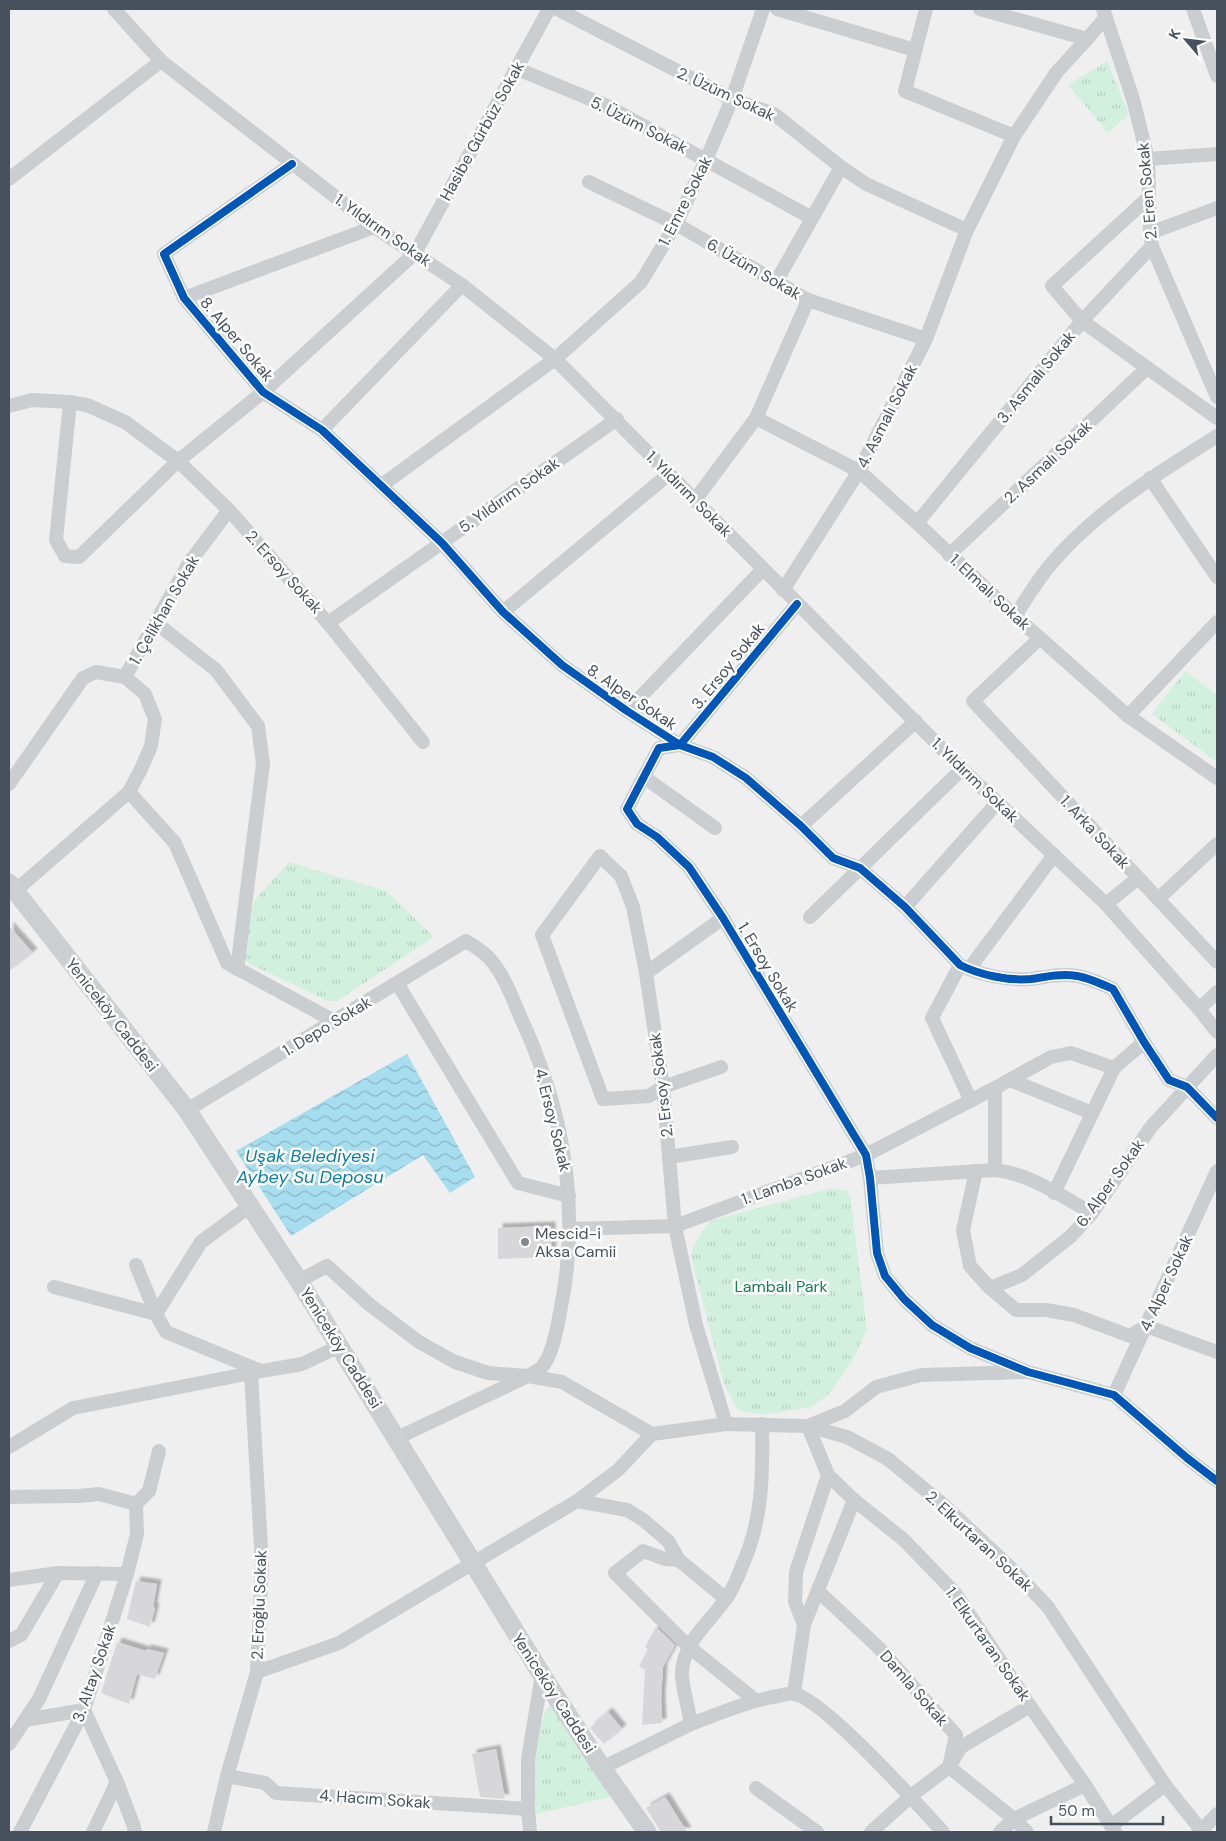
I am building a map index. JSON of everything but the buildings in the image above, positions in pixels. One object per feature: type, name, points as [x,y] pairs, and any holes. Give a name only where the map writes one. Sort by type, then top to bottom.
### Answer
[{"type":"street","name":"1. Yıldırım Sokak","points":[[114,9],[161,61],[292,164],[374,226],[462,285],[555,359],[617,419],[796,604],[962,769],[1106,904],[1217,1032]]},
{"type":"street","name":"Hasibe Gürbüz Sokak","points":[[70,402],[56,540],[65,556],[79,558],[178,461],[263,392],[415,253],[549,9]]},
{"type":"street","name":"2. Üzüm Sokak","points":[[557,9],[732,99],[774,114],[840,167],[866,184],[967,230]]},
{"type":"street","name":"1. Emre Sokak","points":[[382,486],[555,359],[642,282],[676,224],[706,160],[732,99],[763,9]]},
{"type":"street","points":[[777,9],[915,50]]},
{"type":"street","points":[[926,9],[905,91],[1014,136]]},
{"type":"street","points":[[980,9],[1087,39]]},
{"type":"street","points":[[1193,9],[1217,76]]},
{"type":"street","name":"4. Asmalı Sokak","points":[[783,590],[860,471],[926,339],[967,230],[1014,136],[1056,73],[1087,39],[1105,13]]},
{"type":"street","name":"2. Eren Sokak","points":[[1105,13],[1133,99],[1148,159],[1151,240],[1217,396]]},
{"type":"street","points":[[9,179],[161,61]]},
{"type":"street","name":"5. Üzüm Sokak","points":[[515,68],[605,105],[812,218]]},
{"type":"street","points":[[1148,159],[1217,154]]},
{"type":"street","name":"8. Alper Sokak","points":[[292,164],[164,254],[184,298],[263,392],[322,430],[442,543],[503,612],[562,665],[627,711],[680,745],[712,757],[746,778],[801,826],[833,858],[860,868],[905,907],[965,967]]},
{"type":"street","points":[[776,282],[840,167]]},
{"type":"street","name":"6. Üzüm Sokak","points":[[589,182],[676,224],[808,300],[926,339]]},
{"type":"street","name":"3. Asmalı Sokak","points":[[917,523],[1082,321],[1052,286],[1148,198]]},
{"type":"street","points":[[1217,208],[1151,240],[1082,321],[1217,418]]},
{"type":"street","points":[[184,298],[374,226]]},
{"type":"street","points":[[322,430],[462,285]]},
{"type":"street","points":[[695,500],[756,418],[808,300]]},
{"type":"street","name":"2. Asmalı Sokak","points":[[949,555],[1147,368]]},
{"type":"street","name":"2. Ersoy Sokak","points":[[9,406],[32,400],[87,405],[125,422],[178,461],[229,510],[328,623],[423,742]]},
{"type":"street","name":"1. Elmalı Sokak","points":[[756,418],[860,471],[1015,616],[1128,716],[1217,778]]},
{"type":"street","name":"5. Yıldırım Sokak","points":[[328,623],[617,419]]},
{"type":"street","points":[[1015,616],[1047,569],[1077,537],[1150,478],[1217,436]]},
{"type":"street","points":[[503,612],[669,474]]},
{"type":"street","points":[[1150,478],[1217,578]]},
{"type":"street","name":"1. Çelikhan Sokak","points":[[12,887],[129,792],[151,746],[155,719],[145,694],[125,677],[189,563],[229,510]]},
{"type":"street","points":[[627,711],[763,569]]},
{"type":"street","name":"3. Ersoy Sokak","points":[[680,745],[796,604]]},
{"type":"street","points":[[1128,716],[1217,622]]},
{"type":"street","points":[[156,623],[216,670],[258,726],[263,764],[237,968]]},
{"type":"street","name":"1. Arka Sokak","points":[[1040,638],[973,701],[1217,962]]},
{"type":"street","points":[[9,784],[83,678],[96,672],[125,677]]},
{"type":"street","points":[[801,826],[916,722]]},
{"type":"street","points":[[680,745],[659,748],[644,776],[715,828]]},
{"type":"street","points":[[810,917],[962,769]]},
{"type":"street","name":"1. Ersoy Sokak","points":[[644,776],[627,809],[637,824],[657,837],[688,868],[723,918],[866,1155]]},
{"type":"street","points":[[129,792],[175,843],[227,963],[334,1021]]},
{"type":"street","points":[[905,907],[997,803]]},
{"type":"street","points":[[1158,899],[1217,844]]},
{"type":"street","points":[[971,1101],[932,1018],[965,967],[1054,855]]},
{"type":"street","name":"2. Ersoy Sokak","points":[[663,1086],[649,1096],[603,1099],[542,935],[600,856],[621,876],[633,907],[646,973],[663,1086],[676,1226],[696,1326],[726,1424]]},
{"type":"street","points":[[1106,904],[1138,878]]},
{"type":"street","name":"Yeniceköy Caddesi","points":[[12,887],[187,1110],[299,1280],[542,1675],[602,1768],[647,1832]]},
{"type":"street","points":[[646,973],[723,918]]},
{"type":"street","name":"1. Depo Sokak","points":[[187,1110],[466,941]]},
{"type":"street","name":"4. Ersoy Sokak","points":[[397,1438],[528,1376],[542,1367],[554,1341],[564,1296],[570,1229],[569,1196],[566,1159],[558,1124],[535,1048],[503,978],[490,958],[466,941]]},
{"type":"street","points":[[965,967],[1002,978],[1029,979],[1054,975],[1076,976],[1113,989],[1169,1080],[1186,1087],[1217,1118]]},
{"type":"street","points":[[397,983],[518,1183],[569,1196]]},
{"type":"street","points":[[1199,1009],[1217,992]]},
{"type":"street","points":[[1054,1193],[1114,1068],[1144,1042]]},
{"type":"street","name":"1. Lamba Sokak","points":[[570,1229],[676,1226],[866,1155],[971,1101],[1051,1056],[1071,1053],[1114,1068]]},
{"type":"street","name":"6. Alper Sokak","points":[[990,1288],[1022,1275],[1071,1236],[1092,1212],[1152,1126],[1217,1055]]},
{"type":"street","points":[[663,1086],[720,1067]]},
{"type":"street","points":[[1010,1080],[1092,1113]]},
{"type":"street","points":[[995,1088],[995,1170]]},
{"type":"street","points":[[669,1157],[732,1147]]},
{"type":"street","points":[[866,1155],[877,1253],[885,1276],[904,1299],[932,1325],[970,1348],[1028,1372],[1114,1395],[1187,1458],[1217,1481]]},
{"type":"street","points":[[870,1178],[995,1170],[1005,1171],[1023,1177],[1092,1212]]},
{"type":"street","points":[[976,1171],[962,1230],[970,1266],[990,1288],[1016,1310],[1046,1310],[1074,1315],[1130,1336],[1146,1326],[1217,1352]]},
{"type":"street","name":"4. Alper Sokak","points":[[1114,1395],[1217,1171]]},
{"type":"street","points":[[156,1314],[201,1242],[250,1206]]},
{"type":"street","points":[[136,1265],[156,1314],[166,1332],[256,1372]]},
{"type":"street","points":[[257,1672],[339,1643],[577,1501],[618,1470],[652,1434],[562,1382],[488,1372],[455,1362],[419,1342],[370,1305],[327,1266],[299,1280]]},
{"type":"street","points":[[54,1287],[156,1314]]},
{"type":"street","points":[[9,1447],[74,1408],[302,1364],[340,1346]]},
{"type":"street","name":"2. Eroğlu Sokak","points":[[214,1832],[227,1776],[257,1672],[262,1565],[256,1372]]},
{"type":"street","points":[[808,1426],[845,1411],[876,1387],[921,1375],[1028,1372]]},
{"type":"street","name":"2. Elkurtaran Sokak","points":[[652,1434],[726,1424],[808,1426],[847,1437],[888,1459],[946,1507],[1016,1573],[1048,1607],[1165,1785],[1200,1831]]},
{"type":"street","points":[[691,1724],[682,1672],[688,1646],[726,1599],[754,1538],[761,1502],[762,1424]]},
{"type":"street","name":"1. Elkurtaran Sokak","points":[[808,1426],[828,1476],[854,1500],[904,1540],[956,1594],[1113,1829]]},
{"type":"street","points":[[9,1497],[100,1494],[136,1504],[149,1491],[159,1452]]},
{"type":"street","points":[[804,1625],[795,1602],[796,1572],[828,1476]]},
{"type":"street","points":[[794,1694],[804,1625],[854,1500]]},
{"type":"street","points":[[577,1501],[627,1510],[642,1519],[668,1541],[679,1560],[726,1599]]},
{"type":"street","name":"3. Altay Sokak","points":[[20,1832],[84,1710],[127,1574],[137,1534],[136,1504]]},
{"type":"street","points":[[679,1560],[665,1559],[643,1551],[615,1573],[688,1646],[755,1700]]},
{"type":"street","points":[[9,1580],[58,1573],[127,1574]]},
{"type":"street","points":[[9,1641],[21,1635],[58,1573]]},
{"type":"street","points":[[9,1744],[39,1699],[97,1573]]},
{"type":"street","name":"Damla Sokak","points":[[818,1591],[878,1647],[956,1735],[949,1767]]},
{"type":"street","points":[[530,1832],[528,1759],[542,1675]]},
{"type":"street","points":[[602,1768],[691,1724],[755,1700],[794,1694],[813,1703],[867,1752],[911,1796],[942,1832]]},
{"type":"street","points":[[871,1832],[911,1796],[949,1767],[961,1747],[1030,1706]]},
{"type":"street","points":[[25,1720],[84,1710],[116,1782],[135,1832]]},
{"type":"street","points":[[949,1767],[1014,1819],[1027,1832]]},
{"type":"street","name":"4. Hacım Sokak","points":[[227,1776],[265,1783],[276,1793],[528,1809]]},
{"type":"street","points":[[94,1832],[116,1782]]},
{"type":"street","points":[[1000,1832],[1014,1819],[1085,1785]]},
{"type":"street","points":[[1113,1829],[1165,1785]]},
{"type":"street","points":[[756,1788],[817,1832]]},
{"type":"street","points":[[1200,1831],[1217,1814]]},
{"type":"green space","points":[[1107,61],[1129,114],[1108,133],[1068,85]]},
{"type":"green space","points":[[1185,671],[1217,695],[1217,762],[1152,714]]},
{"type":"green space","points":[[289,862],[386,891],[434,937],[337,1001],[328,1001],[240,959],[254,901]]},
{"type":"green space","name":"Lambalı Park","points":[[832,1188],[848,1191],[851,1202],[867,1330],[852,1362],[827,1396],[810,1407],[763,1415],[738,1410],[724,1384],[691,1252],[699,1236],[710,1221]]},
{"type":"green space","points":[[554,1705],[610,1797],[536,1814],[532,1767],[545,1710]]},
{"type":"water","name":"Uşak Belediyesi Aybey Su Deposu","points":[[407,1054],[475,1177],[450,1193],[423,1155],[291,1236],[236,1151]]},
{"type":"cycle path","points":[[292,164],[164,254],[184,298],[263,392],[322,430],[442,543],[503,612],[562,665],[627,711],[680,745],[713,757],[746,778],[801,826],[833,858],[860,868],[905,907],[960,965],[985,974],[1013,979],[1071,975],[1091,980],[1113,989],[1169,1080],[1187,1087],[1217,1118]]},
{"type":"cycle path","points":[[797,604],[680,745],[659,748],[627,809],[637,824],[657,837],[689,867],[723,918],[866,1155],[877,1253],[885,1276],[904,1299],[932,1325],[970,1348],[1028,1372],[1114,1395],[1187,1458],[1217,1481]]},
{"type":"place","name":"Mescid-i Aksa Camii","points":[[525,1242]]}]
